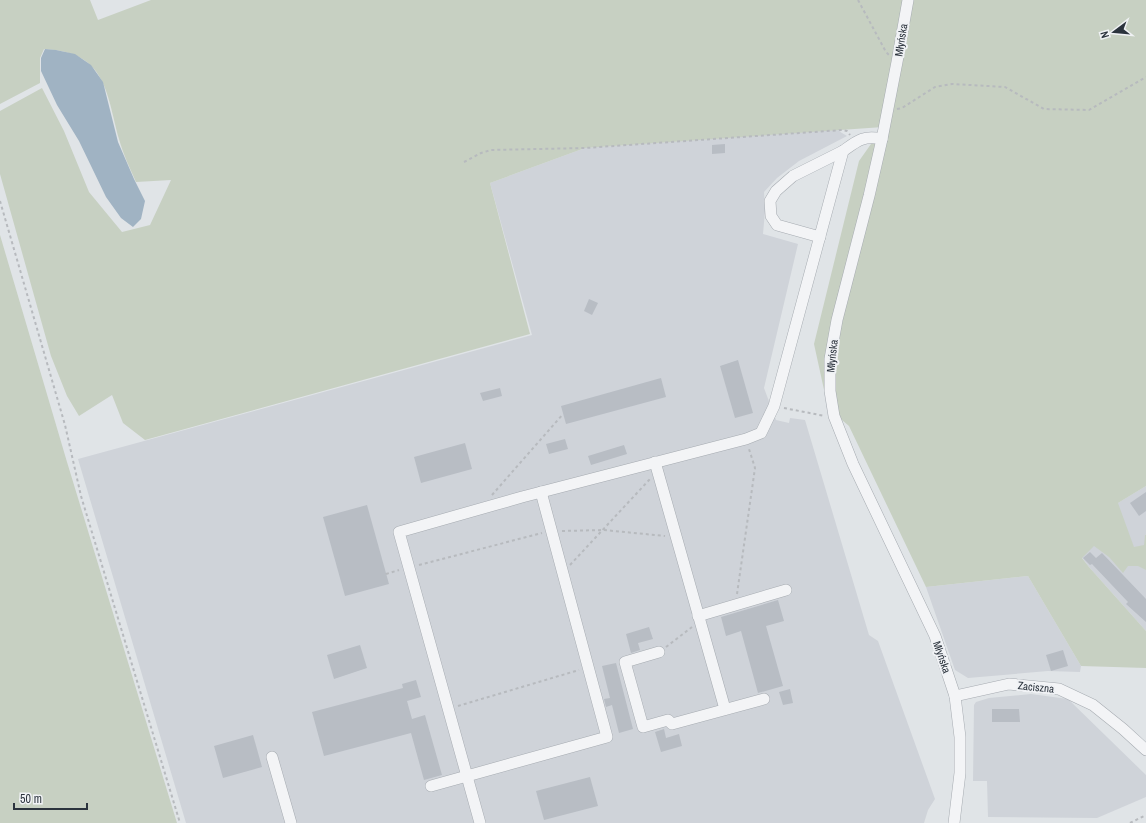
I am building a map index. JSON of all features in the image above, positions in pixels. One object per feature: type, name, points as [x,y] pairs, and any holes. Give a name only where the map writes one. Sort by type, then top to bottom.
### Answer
[{"type":"street","name":"Młyńska","points":[[908,0],[898,62],[882,139],[837,320],[830,359],[830,391],[834,416],[853,464],[935,636],[955,696],[960,737],[960,773],[954,823]]},
{"type":"street","points":[[820,237],[777,224],[771,216],[770,201],[776,190],[793,176],[843,151],[856,142],[870,136],[882,139]]},
{"type":"street","points":[[480,823],[399,532],[541,492],[657,466],[761,433],[774,406],[843,151]]},
{"type":"street","points":[[657,466],[725,709]]},
{"type":"street","points":[[432,786],[607,737],[541,492]]},
{"type":"street","points":[[699,618],[735,605],[786,590]]},
{"type":"street","points":[[659,652],[625,662],[643,727],[668,720],[672,724],[764,699]]},
{"type":"street","name":"Zaciszna","points":[[955,696],[1009,684],[1059,689],[1092,705],[1123,729],[1146,750]]},
{"type":"street","points":[[272,757],[291,823]]},
{"type":"path","points":[[858,0],[886,52],[898,62]]},
{"type":"path","points":[[888,110],[902,108],[935,87],[952,84],[1005,86],[1044,109],[1089,110],[1146,78]]},
{"type":"path","points":[[464,162],[481,153],[491,150],[585,148],[842,130]]},
{"type":"path","points":[[0,201],[65,425],[81,496],[180,823]]},
{"type":"path","points":[[774,406],[818,415],[834,416]]},
{"type":"path","points":[[480,509],[563,414]]},
{"type":"path","points":[[735,605],[755,468],[746,439]]},
{"type":"path","points":[[563,574],[604,530],[657,466]]},
{"type":"path","points":[[386,574],[552,531],[604,530],[676,537]]},
{"type":"path","points":[[659,652],[699,618]]},
{"type":"path","points":[[448,709],[588,667]]},
{"type":"path","points":[[1130,823],[1146,815]]},
{"type":"shaded area","points":[[837,130],[847,136],[799,161],[777,178],[764,192],[765,211],[763,234],[798,244],[764,388],[776,420],[789,423],[790,418],[805,420],[869,635],[878,641],[935,799],[928,810],[924,823],[186,823],[78,459],[532,335],[490,183],[585,148]]},
{"type":"shaded area","points":[[1146,486],[1146,631],[1089,567],[1065,535]]},
{"type":"shaded area","points":[[1028,576],[1081,666],[1080,672],[1048,671],[968,678],[955,670],[926,587]]},
{"type":"shaded area","points":[[1031,694],[1068,699],[1146,775],[1146,797],[1097,818],[988,817],[987,781],[973,781],[974,705],[976,702],[989,698]]},
{"type":"green space","points":[[0,0],[90,0],[98,20],[151,0],[1146,0],[1146,486],[1118,503],[1134,547],[1144,545],[1146,535],[1146,570],[1138,566],[1128,566],[1123,573],[1109,557],[1094,546],[1082,558],[1146,631],[1146,668],[1081,666],[1028,576],[926,587],[849,426],[828,408],[814,344],[859,161],[883,127],[585,148],[490,183],[530,334],[145,440],[123,423],[112,395],[79,416],[67,396],[51,356],[0,174],[0,111],[42,88],[64,131],[89,192],[122,232],[150,225],[171,180],[136,182],[121,145],[106,90],[100,77],[92,66],[80,58],[64,52],[44,49],[40,58],[40,83],[0,104]]},
{"type":"green space","points":[[0,235],[67,462],[177,823],[0,823]]},
{"type":"water","points":[[45,49],[75,54],[91,65],[103,82],[118,142],[145,201],[141,219],[133,227],[121,218],[106,197],[79,141],[57,105],[41,71],[41,58]]},
{"type":"building","points":[[725,144],[725,153],[712,154],[712,145]]},
{"type":"building","points":[[589,299],[598,303],[592,315],[584,311]]},
{"type":"building","points":[[738,360],[753,413],[735,418],[720,366]]},
{"type":"building","points":[[661,378],[666,397],[566,424],[561,406]]},
{"type":"building","points":[[500,388],[502,396],[483,401],[480,393]]},
{"type":"building","points":[[565,439],[568,449],[549,454],[546,444]]},
{"type":"building","points":[[465,443],[472,469],[421,483],[414,457]]},
{"type":"building","points":[[624,445],[627,454],[591,465],[588,456]]},
{"type":"building","points":[[1146,492],[1146,511],[1139,516],[1130,503]]},
{"type":"building","points":[[367,505],[389,584],[345,596],[323,517]]},
{"type":"building","points":[[1090,552],[1096,558],[1102,553],[1146,599],[1146,622],[1126,604],[1128,602],[1092,564],[1090,565],[1083,558]]},
{"type":"building","points":[[778,600],[784,621],[766,626],[783,686],[758,693],[741,631],[726,636],[721,617]]},
{"type":"building","points":[[649,627],[653,639],[638,643],[640,650],[631,653],[626,634]]},
{"type":"building","points":[[360,645],[367,668],[334,679],[327,655]]},
{"type":"building","points":[[1063,650],[1068,666],[1051,671],[1046,655]]},
{"type":"building","points":[[616,663],[633,729],[619,733],[612,705],[606,707],[604,699],[610,698],[602,666]]},
{"type":"building","points":[[416,680],[421,697],[407,701],[412,719],[425,715],[442,775],[424,780],[411,733],[324,756],[312,712],[403,688],[402,684]]},
{"type":"building","points":[[790,689],[793,703],[783,705],[779,692]]},
{"type":"building","points":[[992,709],[1019,709],[1020,722],[992,722]]},
{"type":"building","points":[[664,729],[666,738],[679,734],[682,746],[661,752],[655,732]]},
{"type":"building","points":[[253,735],[262,767],[223,778],[214,746]]},
{"type":"building","points":[[590,777],[598,806],[544,820],[536,791]]}]
